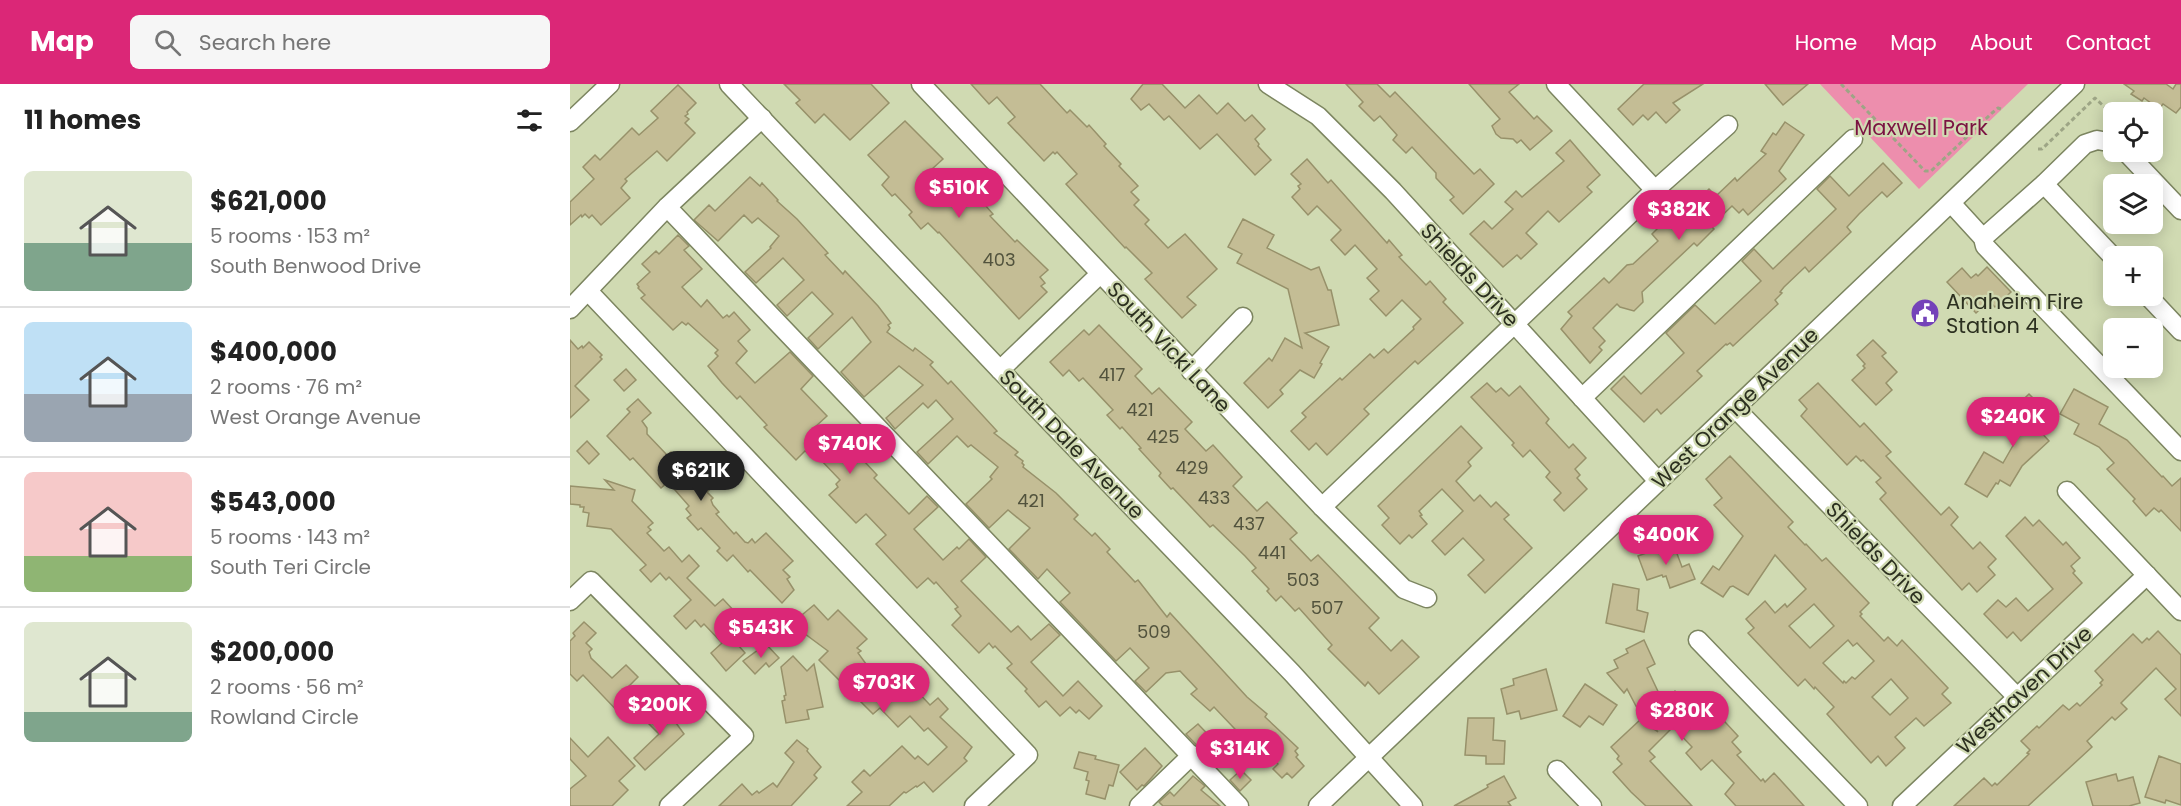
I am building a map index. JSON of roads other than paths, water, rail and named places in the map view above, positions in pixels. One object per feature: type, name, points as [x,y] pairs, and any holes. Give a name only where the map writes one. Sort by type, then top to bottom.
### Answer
[{"type":"street","points":[[570,122],[610,84]]},
{"type":"street","name":"South Dale Avenue","points":[[729,84],[1292,673],[1413,806]]},
{"type":"street","name":"South Vicki Lane","points":[[921,84],[1322,507],[1404,589],[1427,598]]},
{"type":"street","name":"Shields Drive","points":[[1268,84],[1318,116],[1393,191],[1658,481]]},
{"type":"street","points":[[1556,84],[1655,190]]},
{"type":"street","name":"West Orange Avenue","points":[[1318,806],[2075,84]]},
{"type":"street","points":[[570,309],[667,207],[762,118]]},
{"type":"street","points":[[1322,507],[1655,190],[1728,124]]},
{"type":"street","points":[[1582,398],[1853,138]]},
{"type":"street","points":[[1983,238],[2085,144],[2097,140],[2103,141]]},
{"type":"street","points":[[2135,162],[2181,210]]},
{"type":"street","points":[[2044,184],[2103,246]]},
{"type":"street","points":[[1951,203],[1983,238],[1985,246],[2181,451]]},
{"type":"street","points":[[667,207],[1239,806]]},
{"type":"street","points":[[1000,370],[1100,274]]},
{"type":"street","points":[[588,291],[1028,755],[974,806]]},
{"type":"street","points":[[2157,306],[2181,331]]},
{"type":"street","points":[[1191,371],[1243,317]]},
{"type":"street","name":"Shields Drive","points":[[1735,408],[2018,697]]},
{"type":"street","points":[[2067,491],[2181,610]]},
{"type":"street","name":"Westhaven Drive","points":[[1902,806],[2147,575]]},
{"type":"street","points":[[570,601],[591,581],[744,736],[669,806]]},
{"type":"street","points":[[1698,640],[1858,806]]},
{"type":"street","points":[[1139,806],[1192,755]]},
{"type":"street","points":[[1557,770],[1592,806]]},
{"type":"place","name":"Anaheim Fire Station 4","points":[[1925,313]]},
{"type":"park label","name":"Maxwell Park","points":[[1921,127]]}]
